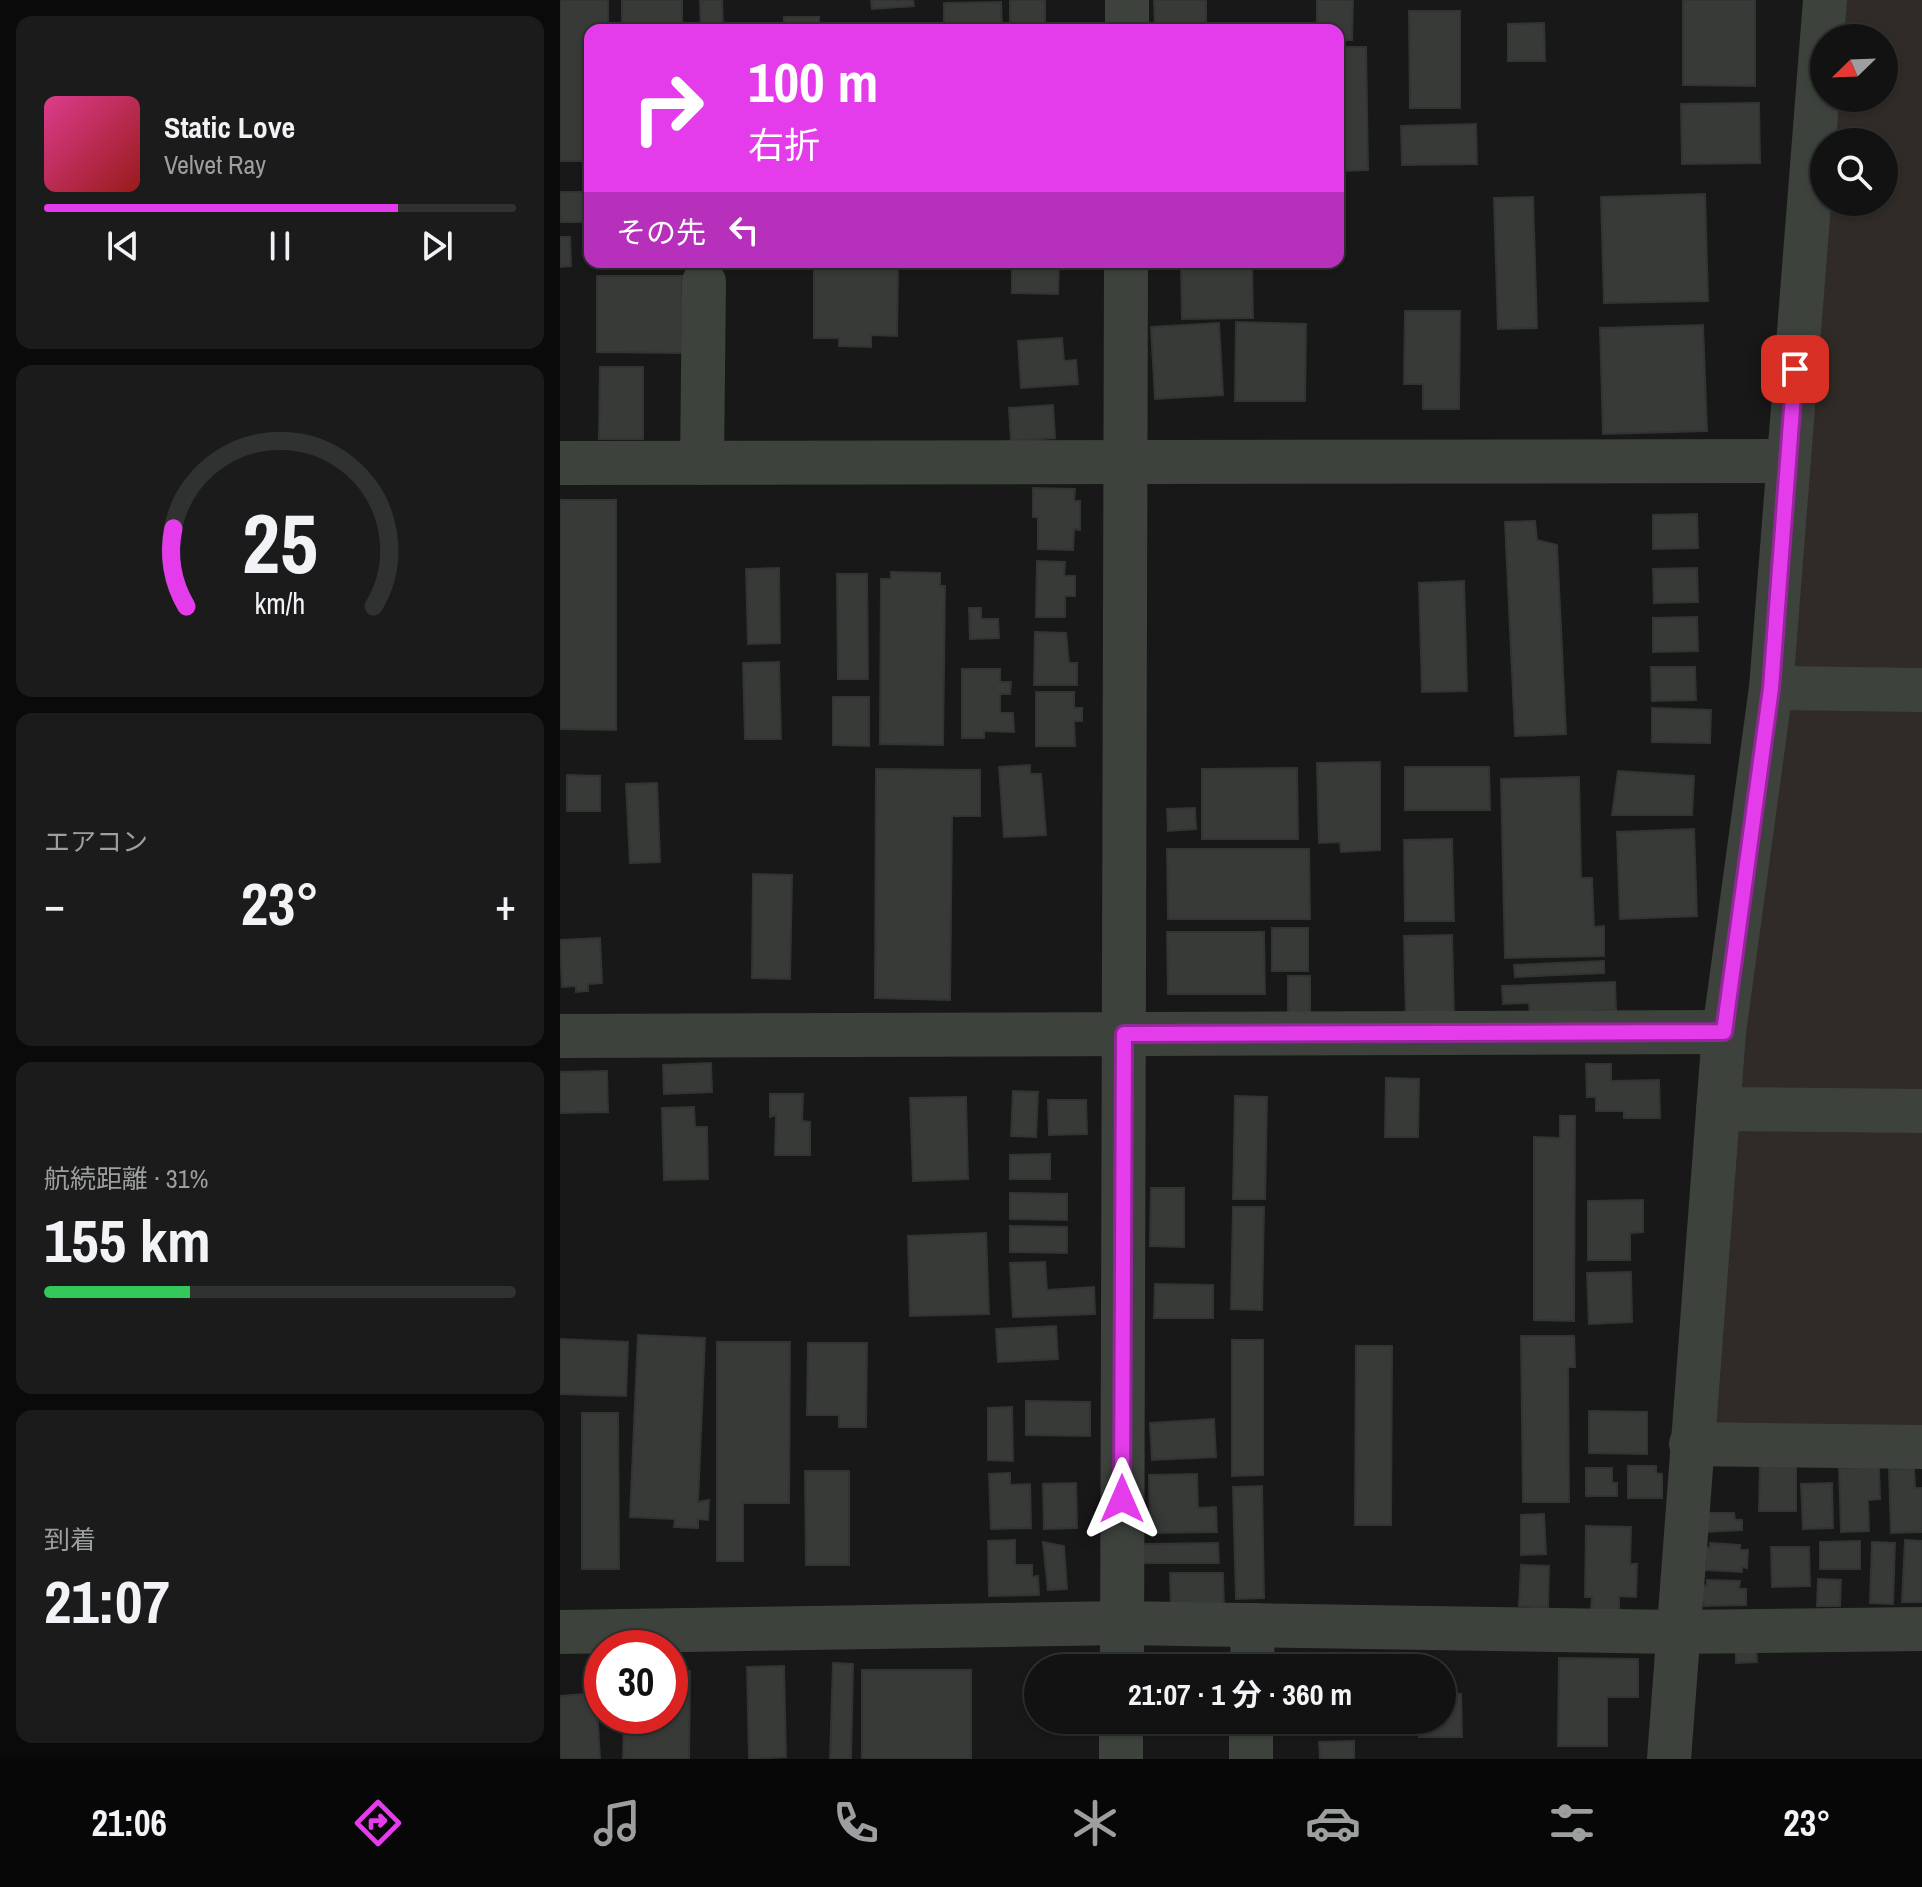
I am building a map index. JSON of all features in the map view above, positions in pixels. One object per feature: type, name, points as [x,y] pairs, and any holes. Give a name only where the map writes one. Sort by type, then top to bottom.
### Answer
[{"type":"street","points":[[1127,0],[1127,24]]},
{"type":"street","points":[[1669,1759],[1676,1632],[1724,1032],[1771,688],[1825,0]]},
{"type":"street","points":[[1122,1654],[1126,268]]},
{"type":"street","points":[[702,463],[704,282]]},
{"type":"street","points":[[560,463],[1787,461]]},
{"type":"street","points":[[1771,688],[1922,690]]},
{"type":"street","points":[[560,1036],[1724,1032]]},
{"type":"street","points":[[1718,1109],[1922,1111]]},
{"type":"street","points":[[1691,1444],[1922,1447]]},
{"type":"street","points":[[560,1632],[1122,1623],[1676,1632],[1922,1629]]},
{"type":"street","points":[[1252,1654],[1253,1625]]},
{"type":"street","points":[[1121,1734],[1121,1759]]},
{"type":"street","points":[[1251,1734],[1251,1759]]},
{"type":"shaded area","points":[[1825,0],[1922,0],[1922,1432],[1708,1426],[1810,183],[1810,216],[1898,216],[1898,128],[1814,128],[1816,112],[1898,112],[1898,24],[1823,24]]},
{"type":"building","points":[[560,0],[608,0],[608,24],[584,24],[584,161],[560,161]]},
{"type":"building","points":[[622,0],[682,0],[682,24],[622,24]]},
{"type":"building","points":[[700,0],[722,0],[723,24],[701,24]]},
{"type":"building","points":[[871,0],[913,0],[914,6],[872,9]]},
{"type":"building","points":[[1010,0],[1045,0],[1045,24],[1010,24]]},
{"type":"building","points":[[1154,0],[1206,0],[1206,24],[1155,24]]},
{"type":"building","points":[[1317,0],[1353,0],[1352,40],[1344,40],[1344,24],[1317,24]]},
{"type":"building","points":[[1683,0],[1755,0],[1755,86],[1683,85]]},
{"type":"building","points":[[1001,2],[1002,24],[944,24],[944,3]]},
{"type":"building","points":[[1409,11],[1460,11],[1460,108],[1410,108]]},
{"type":"building","points":[[784,17],[819,17],[819,24],[784,24]]},
{"type":"building","points":[[1544,23],[1545,61],[1508,61],[1508,24]]},
{"type":"building","points":[[1344,47],[1366,47],[1368,170],[1344,171]]},
{"type":"building","points":[[1759,103],[1760,163],[1682,164],[1681,104]]},
{"type":"building","points":[[1476,124],[1477,164],[1402,165],[1401,126]]},
{"type":"building","points":[[560,192],[584,192],[584,222],[560,222]]},
{"type":"building","points":[[1705,194],[1708,301],[1604,303],[1601,197]]},
{"type":"building","points":[[1533,197],[1537,328],[1498,329],[1494,198]]},
{"type":"building","points":[[560,237],[570,237],[571,266],[560,267]]},
{"type":"building","points":[[814,268],[898,268],[897,336],[871,335],[871,347],[839,346],[839,338],[814,338]]},
{"type":"building","points":[[1012,268],[1059,268],[1058,294],[1012,293]]},
{"type":"building","points":[[1181,268],[1252,268],[1253,318],[1182,319]]},
{"type":"building","points":[[597,276],[682,276],[682,353],[597,352]]},
{"type":"building","points":[[1405,311],[1460,311],[1459,409],[1423,409],[1423,384],[1404,384]]},
{"type":"building","points":[[1236,322],[1306,324],[1305,401],[1235,401]]},
{"type":"building","points":[[1219,323],[1223,395],[1155,399],[1151,327]]},
{"type":"building","points":[[1703,325],[1707,431],[1603,434],[1600,328]]},
{"type":"building","points":[[1062,338],[1064,361],[1076,360],[1078,384],[1021,388],[1018,341]]},
{"type":"building","points":[[600,367],[643,367],[643,439],[599,439]]},
{"type":"building","points":[[1053,405],[1055,438],[1011,441],[1009,408]]},
{"type":"building","points":[[1033,488],[1075,489],[1074,501],[1080,501],[1080,530],[1074,529],[1073,550],[1038,549],[1038,517],[1033,517]]},
{"type":"building","points":[[560,500],[616,500],[616,730],[560,729]]},
{"type":"building","points":[[1697,514],[1698,548],[1653,549],[1653,515]]},
{"type":"building","points":[[1535,521],[1537,540],[1557,545],[1566,734],[1515,736],[1505,522]]},
{"type":"building","points":[[1037,561],[1065,562],[1064,576],[1075,576],[1075,596],[1065,596],[1065,617],[1036,617]]},
{"type":"building","points":[[779,568],[780,643],[748,644],[746,569]]},
{"type":"building","points":[[1697,568],[1698,602],[1654,603],[1653,569]]},
{"type":"building","points":[[891,572],[940,573],[940,586],[945,586],[943,745],[880,744],[881,579],[891,579]]},
{"type":"building","points":[[837,574],[867,574],[868,679],[838,679]]},
{"type":"building","points":[[1464,581],[1467,691],[1422,692],[1419,583]]},
{"type":"building","points":[[969,608],[981,608],[981,619],[998,619],[999,638],[970,639]]},
{"type":"building","points":[[1697,617],[1698,651],[1653,652],[1653,618]]},
{"type":"building","points":[[1035,632],[1066,633],[1069,663],[1077,663],[1077,685],[1034,685]]},
{"type":"building","points":[[779,662],[781,739],[745,739],[743,663]]},
{"type":"building","points":[[1651,667],[1695,667],[1696,700],[1652,701]]},
{"type":"building","points":[[962,669],[1000,669],[1000,682],[1011,682],[1010,694],[1000,694],[1000,713],[1013,713],[1014,732],[984,731],[984,738],[962,738]]},
{"type":"building","points":[[1036,692],[1074,692],[1074,708],[1082,708],[1082,721],[1074,721],[1075,746],[1036,746]]},
{"type":"building","points":[[833,697],[869,697],[869,746],[833,745]]},
{"type":"building","points":[[1652,708],[1711,710],[1710,743],[1652,742]]},
{"type":"building","points":[[1380,762],[1380,850],[1341,852],[1340,842],[1319,843],[1317,763]]},
{"type":"building","points":[[1030,765],[1030,774],[1041,774],[1046,835],[1004,837],[999,767]]},
{"type":"building","points":[[1405,767],[1489,767],[1490,810],[1405,810]]},
{"type":"building","points":[[1297,768],[1298,839],[1202,839],[1202,769]]},
{"type":"building","points":[[876,769],[980,770],[980,816],[952,816],[950,1000],[875,998]]},
{"type":"building","points":[[1618,771],[1694,776],[1692,815],[1612,815]]},
{"type":"building","points":[[567,775],[600,776],[600,811],[567,811]]},
{"type":"building","points":[[1579,777],[1581,878],[1592,878],[1594,927],[1604,926],[1604,956],[1505,958],[1501,779]]},
{"type":"building","points":[[657,783],[660,862],[630,863],[626,784]]},
{"type":"building","points":[[1195,808],[1196,829],[1168,831],[1167,809]]},
{"type":"building","points":[[1694,829],[1697,916],[1620,919],[1617,832]]},
{"type":"building","points":[[1452,839],[1454,921],[1405,921],[1404,840]]},
{"type":"building","points":[[1167,849],[1309,849],[1310,919],[1168,919]]},
{"type":"building","points":[[753,874],[792,875],[790,979],[752,978]]},
{"type":"building","points":[[1272,928],[1308,928],[1308,971],[1272,971]]},
{"type":"building","points":[[1167,932],[1264,932],[1265,994],[1168,994]]},
{"type":"building","points":[[1452,935],[1454,1016],[1406,1017],[1404,936]]},
{"type":"building","points":[[600,938],[602,983],[588,984],[588,991],[576,992],[576,986],[562,987],[560,940]]},
{"type":"building","points":[[1604,961],[1604,973],[1515,977],[1514,965]]},
{"type":"building","points":[[1288,976],[1310,976],[1310,1015],[1288,1015]]},
{"type":"building","points":[[1615,982],[1616,1010],[1530,1014],[1529,1003],[1503,1004],[1502,986]]},
{"type":"building","points":[[711,1063],[712,1092],[664,1094],[663,1065]]},
{"type":"building","points":[[1586,1064],[1611,1064],[1611,1081],[1659,1080],[1660,1118],[1624,1118],[1624,1111],[1596,1111],[1596,1097],[1587,1097]]},
{"type":"building","points":[[607,1071],[608,1112],[560,1113],[560,1072]]},
{"type":"building","points":[[1386,1078],[1419,1079],[1418,1137],[1385,1137]]},
{"type":"building","points":[[1013,1091],[1038,1092],[1036,1137],[1011,1136]]},
{"type":"building","points":[[770,1094],[803,1094],[802,1121],[810,1122],[810,1155],[775,1155],[776,1115],[770,1117]]},
{"type":"building","points":[[1235,1096],[1267,1097],[1265,1199],[1233,1199]]},
{"type":"building","points":[[966,1097],[968,1179],[913,1181],[910,1098]]},
{"type":"building","points":[[1048,1100],[1086,1100],[1087,1134],[1049,1135]]},
{"type":"building","points":[[694,1107],[695,1127],[707,1127],[708,1179],[664,1180],[662,1108]]},
{"type":"building","points":[[1560,1116],[1575,1116],[1574,1321],[1534,1320],[1534,1137],[1560,1138]]},
{"type":"building","points":[[1050,1154],[1050,1179],[1010,1179],[1010,1155]]},
{"type":"building","points":[[1151,1188],[1184,1188],[1184,1247],[1150,1246]]},
{"type":"building","points":[[1010,1193],[1067,1194],[1067,1220],[1010,1219]]},
{"type":"building","points":[[1643,1200],[1643,1232],[1630,1233],[1630,1260],[1588,1260],[1588,1201]]},
{"type":"building","points":[[1233,1207],[1264,1207],[1262,1310],[1231,1309]]},
{"type":"building","points":[[1010,1226],[1067,1227],[1067,1253],[1010,1252]]},
{"type":"building","points":[[986,1233],[989,1314],[910,1316],[908,1236]]},
{"type":"building","points":[[1045,1262],[1047,1290],[1094,1287],[1095,1314],[1013,1317],[1010,1263]]},
{"type":"building","points":[[1631,1272],[1632,1322],[1589,1324],[1587,1273]]},
{"type":"building","points":[[1155,1284],[1213,1285],[1213,1318],[1154,1318]]},
{"type":"building","points":[[1056,1326],[1058,1359],[998,1362],[996,1329]]},
{"type":"building","points":[[638,1335],[705,1338],[698,1502],[709,1500],[708,1520],[698,1519],[698,1528],[674,1527],[675,1519],[630,1517]]},
{"type":"building","points":[[1521,1336],[1574,1336],[1575,1367],[1568,1367],[1569,1502],[1523,1502]]},
{"type":"building","points":[[560,1339],[628,1342],[626,1396],[560,1394]]},
{"type":"building","points":[[1232,1340],[1263,1340],[1263,1475],[1232,1476]]},
{"type":"building","points":[[717,1342],[790,1342],[789,1503],[743,1503],[743,1561],[717,1561]]},
{"type":"building","points":[[808,1343],[867,1343],[866,1427],[839,1427],[839,1415],[807,1415]]},
{"type":"building","points":[[1356,1346],[1392,1346],[1391,1525],[1355,1525]]},
{"type":"building","points":[[1026,1401],[1090,1402],[1090,1436],[1026,1435]]},
{"type":"building","points":[[1012,1407],[1013,1461],[988,1460],[988,1408]]},
{"type":"building","points":[[1589,1411],[1647,1412],[1647,1454],[1589,1453]]},
{"type":"building","points":[[582,1413],[618,1413],[619,1569],[582,1569]]},
{"type":"building","points":[[1214,1419],[1216,1457],[1152,1460],[1150,1423]]},
{"type":"building","points":[[1760,1463],[1796,1463],[1796,1511],[1759,1511]]},
{"type":"building","points":[[1628,1466],[1656,1466],[1656,1473],[1662,1474],[1662,1498],[1628,1498]]},
{"type":"building","points":[[1879,1467],[1880,1499],[1868,1500],[1869,1531],[1841,1532],[1839,1468]]},
{"type":"building","points":[[1586,1468],[1612,1468],[1612,1483],[1617,1483],[1617,1496],[1586,1496]]},
{"type":"building","points":[[1914,1468],[1915,1488],[1922,1488],[1922,1532],[1891,1533],[1889,1469]]},
{"type":"building","points":[[805,1471],[849,1471],[849,1565],[806,1565]]},
{"type":"building","points":[[1010,1473],[1010,1485],[1030,1484],[1031,1528],[991,1529],[989,1474]]},
{"type":"building","points":[[1197,1474],[1198,1508],[1216,1507],[1217,1532],[1150,1533],[1149,1475]]},
{"type":"building","points":[[1076,1483],[1077,1528],[1044,1529],[1043,1484]]},
{"type":"building","points":[[1832,1483],[1833,1528],[1803,1529],[1801,1484]]},
{"type":"building","points":[[1262,1486],[1264,1598],[1236,1599],[1233,1487]]},
{"type":"building","points":[[1706,1513],[1734,1513],[1735,1520],[1742,1520],[1742,1530],[1706,1532]]},
{"type":"building","points":[[1544,1514],[1546,1554],[1521,1555],[1521,1515]]},
{"type":"building","points":[[1586,1526],[1631,1527],[1630,1564],[1637,1564],[1636,1597],[1619,1596],[1619,1611],[1591,1610],[1592,1597],[1585,1597]]},
{"type":"building","points":[[1015,1540],[1015,1565],[1032,1565],[1032,1577],[1038,1576],[1039,1595],[989,1596],[988,1541]]},
{"type":"building","points":[[1905,1540],[1922,1541],[1922,1602],[1902,1602]]},
{"type":"building","points":[[1860,1541],[1860,1569],[1820,1569],[1820,1542]]},
{"type":"building","points":[[1043,1542],[1064,1546],[1067,1589],[1048,1590]]},
{"type":"building","points":[[1872,1542],[1895,1543],[1893,1604],[1870,1603]]},
{"type":"building","points":[[1218,1543],[1219,1563],[1142,1563],[1142,1544]]},
{"type":"building","points":[[1710,1543],[1740,1545],[1740,1550],[1748,1550],[1747,1568],[1742,1567],[1742,1572],[1706,1570],[1705,1547],[1710,1548]]},
{"type":"building","points":[[1771,1547],[1809,1547],[1810,1586],[1772,1587]]},
{"type":"building","points":[[1521,1565],[1549,1566],[1548,1608],[1519,1606]]},
{"type":"building","points":[[1170,1573],[1223,1573],[1224,1608],[1171,1609]]},
{"type":"building","points":[[1818,1579],[1841,1580],[1840,1606],[1817,1606]]},
{"type":"building","points":[[1707,1580],[1740,1581],[1739,1589],[1746,1589],[1746,1605],[1704,1606],[1704,1602],[1699,1602],[1700,1585],[1707,1586]]},
{"type":"building","points":[[1756,1649],[1757,1662],[1736,1663],[1736,1650]]},
{"type":"building","points":[[1559,1658],[1638,1659],[1638,1697],[1607,1697],[1607,1746],[1558,1746]]},
{"type":"building","points":[[833,1663],[853,1664],[851,1759],[830,1759]]},
{"type":"building","points":[[784,1666],[786,1757],[749,1759],[747,1667]]},
{"type":"building","points":[[862,1670],[971,1670],[971,1759],[862,1759]]},
{"type":"building","points":[[690,1671],[689,1759],[623,1759],[624,1734],[688,1734]]},
{"type":"building","points":[[584,1694],[584,1734],[598,1734],[600,1759],[560,1759],[560,1696]]},
{"type":"building","points":[[1456,1694],[1461,1694],[1462,1737],[1419,1737],[1419,1734],[1456,1734]]},
{"type":"building","points":[[1354,1741],[1354,1759],[1320,1759],[1319,1742]]},
{"type":"route","points":[[1122,1499],[1124,1034],[1724,1032],[1771,688],[1795,369]]}]
